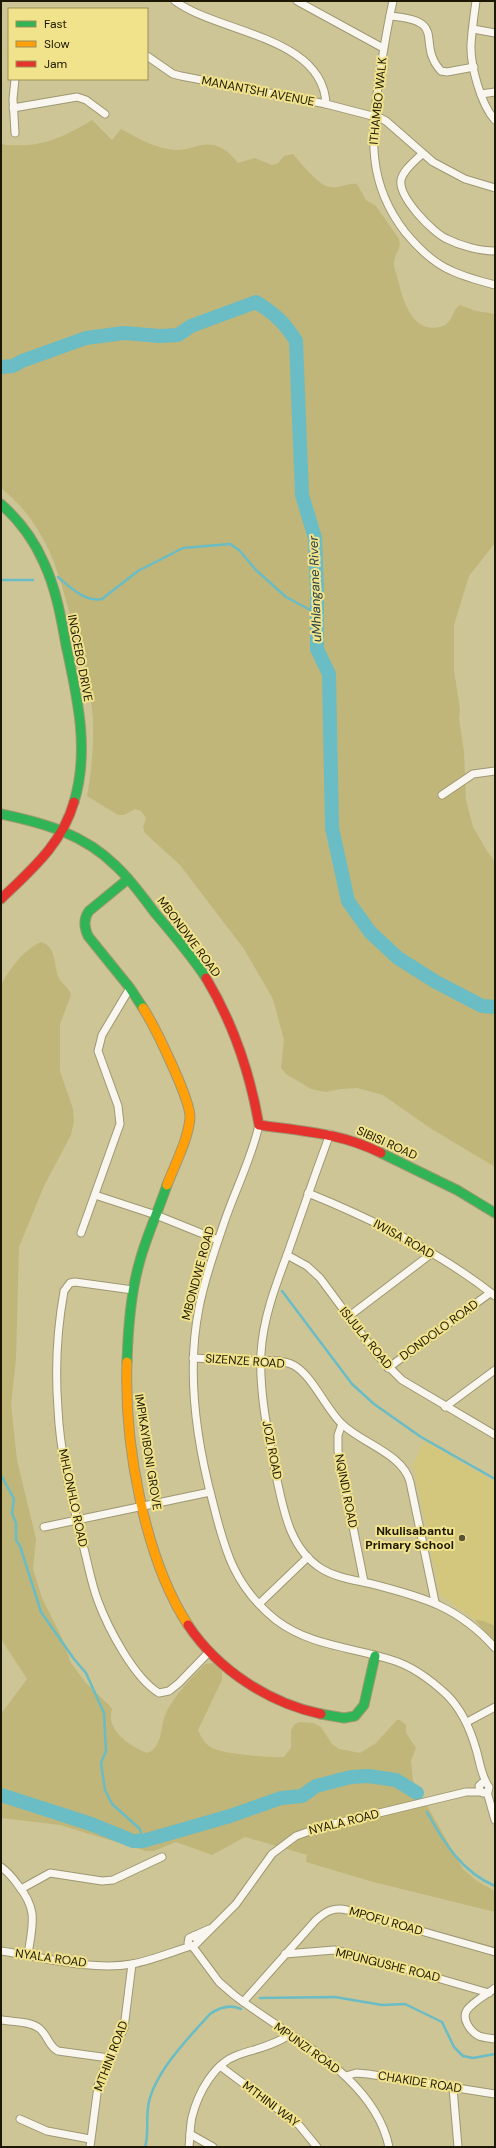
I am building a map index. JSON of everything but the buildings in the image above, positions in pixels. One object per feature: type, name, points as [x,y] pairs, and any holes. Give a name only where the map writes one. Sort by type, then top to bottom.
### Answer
[{"type":"street","points":[[175,1],[190,11],[269,41],[293,53],[306,63],[318,79],[324,91],[326,104]]},
{"type":"street","points":[[297,1],[383,48]]},
{"type":"street","name":"ITHAMBO WALK","points":[[393,1],[383,48],[374,115],[373,150],[376,171],[385,200],[401,227],[424,254],[444,267],[468,278],[495,285]]},
{"type":"street","points":[[476,1],[471,45],[474,67],[484,104],[495,120]]},
{"type":"street","points":[[390,16],[412,19],[423,24],[428,31],[434,60],[441,71],[447,72],[474,67]]},
{"type":"street","points":[[474,29],[495,33]]},
{"type":"street","name":"MANANTSHI AVENUE","points":[[148,57],[173,74],[374,115],[386,120],[432,162],[460,177],[495,188]]},
{"type":"street","points":[[15,80],[13,108],[15,133]]},
{"type":"street","points":[[481,94],[495,92]]},
{"type":"street","points":[[13,108],[77,98],[86,100],[105,114]]},
{"type":"street","points":[[422,154],[401,178],[401,186],[411,205],[437,233],[447,239],[474,248],[495,251]]},
{"type":"street","name":"INGCEBO DRIVE","points":[[1,898],[51,851],[63,831],[76,798],[81,758],[81,734],[73,679],[61,618],[48,572],[32,541],[2,506]]},
{"type":"street","points":[[442,795],[472,774],[495,771]]},
{"type":"street","name":"MBONDWE ROAD","points":[[1,814],[43,823],[88,843],[104,854],[128,878],[194,961],[213,989],[252,1085],[259,1125],[249,1160],[218,1240],[199,1308],[193,1358],[194,1410],[210,1492],[228,1556],[240,1580],[259,1604],[278,1621],[305,1637],[335,1647],[393,1660],[420,1674],[448,1696],[467,1722],[487,1787],[489,1806],[495,1820]]},
{"type":"street","name":"IMPIKAYIBONI GROVE","points":[[128,878],[89,911],[84,923],[88,936],[130,988],[149,1018],[164,1046],[189,1110],[188,1129],[143,1250],[133,1290],[126,1342],[125,1386],[128,1424],[143,1506],[157,1561],[168,1592],[190,1629],[209,1652],[244,1681],[262,1692],[303,1709],[345,1717],[355,1716],[364,1705],[375,1656]]},
{"type":"street","points":[[81,1233],[118,1132],[120,1118],[118,1106],[101,1064],[99,1046],[102,1035],[130,988]]},
{"type":"street","name":"SIBISI ROAD","points":[[259,1125],[330,1134],[374,1148],[458,1190],[495,1213]]},
{"type":"street","name":"JOZI ROAD","points":[[330,1134],[308,1193],[270,1305],[264,1332],[261,1361],[262,1400],[281,1498],[292,1534],[308,1556],[322,1569],[331,1573],[435,1602],[463,1620],[495,1648]]},
{"type":"street","name":"IWISA ROAD","points":[[308,1193],[362,1216],[431,1254],[493,1295]]},
{"type":"street","points":[[95,1195],[156,1215],[218,1240]]},
{"type":"street","points":[[348,1317],[431,1254]]},
{"type":"street","name":"ISIJULA ROAD","points":[[287,1255],[314,1272],[388,1368],[409,1385],[495,1435]]},
{"type":"street","name":"MHLONHLO ROAD","points":[[133,1290],[75,1282],[67,1285],[64,1291],[57,1352],[58,1410],[62,1451],[94,1588],[101,1608],[130,1661],[148,1685],[159,1693],[169,1690],[209,1652]]},
{"type":"street","name":"DONDOLO ROAD","points":[[388,1368],[493,1295]]},
{"type":"street","name":"SIZENZE ROAD","points":[[193,1358],[279,1361],[295,1366],[310,1381],[330,1411],[342,1424],[361,1439],[398,1461],[408,1474],[435,1602]]},
{"type":"street","points":[[445,1407],[495,1370]]},
{"type":"street","name":"NQINDI ROAD","points":[[342,1424],[338,1435],[338,1451],[364,1582]]},
{"type":"street","points":[[44,1527],[210,1492]]},
{"type":"street","points":[[259,1604],[308,1556]]},
{"type":"street","points":[[467,1722],[495,1707]]},
{"type":"street","name":"NYALA ROAD","points":[[1,1951],[83,1964],[132,1964],[172,1952],[193,1943],[213,1927],[236,1904],[272,1854],[296,1836],[321,1827],[487,1787]]},
{"type":"street","points":[[21,1889],[40,1877],[50,1873],[102,1881],[113,1880],[162,1857]]},
{"type":"street","points":[[1,1867],[21,1889],[30,1902],[33,1915],[28,1955]]},
{"type":"street","name":"MPOFU ROAD","points":[[243,2002],[323,1913],[340,1908],[495,1952]]},
{"type":"street","name":"MPUNZI ROAD","points":[[193,1943],[219,1982],[243,2002],[346,2076],[375,2112],[389,2147]]},
{"type":"street","name":"MPUNGUSHE ROAD","points":[[285,1954],[334,1950],[368,1958],[489,1993]]},
{"type":"street","name":"MTHINI ROAD","points":[[90,2147],[98,2086],[109,2058],[124,2028],[132,1964]]},
{"type":"street","points":[[495,1988],[470,2007],[466,2012],[465,2018],[472,2030],[479,2036],[495,2039]]},
{"type":"street","points":[[2,2020],[36,2026],[46,2036],[54,2049],[58,2051],[109,2058]]},
{"type":"street","points":[[189,2147],[192,2118],[198,2098],[220,2066],[230,2058],[275,2043],[289,2034]]},
{"type":"street","name":"MTHINI WAY","points":[[220,2066],[300,2125],[317,2147]]},
{"type":"street","name":"CHAKIDE ROAD","points":[[346,2076],[356,2073],[368,2074],[495,2094]]},
{"type":"street","points":[[453,2088],[458,2147]]},
{"type":"street","points":[[20,2119],[48,2131],[90,2138]]},
{"type":"street","points":[[190,2134],[214,2147]]},
{"type":"shaded area","points":[[92,120],[112,140],[121,129],[148,143],[162,148],[180,150],[207,144],[213,145],[227,151],[238,163],[255,158],[272,165],[278,163],[284,156],[293,154],[310,174],[326,186],[333,187],[357,184],[366,200],[376,206],[399,239],[400,245],[394,262],[395,269],[403,297],[411,315],[417,321],[424,326],[433,328],[443,326],[449,322],[455,310],[460,305],[476,311],[495,314],[495,543],[469,576],[454,625],[454,670],[460,709],[459,719],[464,752],[466,800],[473,827],[487,851],[495,861],[495,1167],[430,1128],[383,1095],[357,1088],[326,1092],[320,1091],[311,1089],[286,1074],[281,1068],[284,1040],[273,999],[244,949],[180,865],[145,833],[143,827],[146,818],[141,811],[135,809],[124,815],[118,815],[87,796],[93,730],[91,700],[64,593],[51,555],[42,537],[18,503],[1,488],[1,143],[4,145],[26,145],[46,142],[65,135]]},
{"type":"shaded area","points":[[41,942],[50,948],[53,953],[60,980],[69,990],[71,995],[60,1024],[60,1071],[73,1109],[74,1121],[71,1135],[44,1186],[19,1247],[16,1359],[11,1405],[17,1460],[36,1539],[33,1569],[42,1598],[62,1638],[71,1663],[85,1682],[110,1706],[112,1709],[112,1724],[120,1736],[133,1746],[147,1753],[156,1746],[164,1718],[174,1699],[205,1664],[213,1663],[222,1671],[222,1680],[198,1730],[207,1744],[218,1750],[247,1755],[284,1757],[291,1748],[291,1730],[294,1725],[299,1722],[313,1723],[321,1727],[332,1744],[339,1749],[360,1753],[376,1743],[397,1720],[400,1720],[406,1725],[406,1733],[416,1748],[411,1761],[413,1781],[463,1869],[477,1881],[495,1891],[495,1912],[373,1882],[306,1862],[307,1855],[245,1837],[212,1855],[176,1842],[154,1851],[146,1851],[60,1825],[1,1818],[1,1714],[27,1679],[1,1639],[1,985],[8,973],[23,955]]},
{"type":"shaded area","name":"Nkulisabantu Primary School","points":[[424,1441],[495,1482],[495,1626],[484,1621],[475,1620],[440,1595],[413,1464]]},
{"type":"shaded area","points":[[475,1620],[484,1621],[495,1626],[495,1643]]},
{"type":"waterway","name":"uMhlangane River","points":[[1,367],[13,366],[22,361],[86,338],[124,333],[160,336],[178,335],[191,326],[256,302],[274,314],[288,329],[296,341],[302,495],[315,538],[317,649],[329,674],[332,828],[348,901],[370,932],[398,958],[436,982],[482,1006],[495,1007]]},
{"type":"waterway","points":[[58,577],[83,596],[102,599],[138,571],[183,548],[230,544],[239,550],[256,570],[286,597],[316,613],[317,622]]},
{"type":"waterway","points":[[1,580],[33,580]]},
{"type":"waterway","points":[[282,1291],[352,1384],[374,1404],[421,1437],[495,1479]]},
{"type":"waterway","points":[[1,1475],[14,1499],[12,1513],[16,1523],[16,1540],[20,1546],[41,1612],[74,1659],[86,1673],[104,1713],[106,1751],[101,1763],[105,1790],[112,1804],[140,1829],[143,1841]]},
{"type":"waterway","points":[[1,1795],[91,1824],[133,1841],[143,1841],[230,1816],[281,1798],[302,1796],[316,1786],[351,1777],[368,1776],[396,1780],[417,1793]]},
{"type":"waterway","points":[[427,1812],[440,1835],[463,1865],[483,1880],[495,1886]]},
{"type":"waterway","points":[[260,1998],[335,1997],[382,2005],[405,2004],[442,2022],[454,2047],[463,2056],[473,2058],[495,2054]]},
{"type":"waterway","points":[[145,2147],[147,2138],[148,2108],[156,2083],[163,2070],[182,2045],[210,2014],[225,2007],[237,2007],[241,2009]]},
{"type":"traffic: fast","points":[[1,504],[20,524],[36,546],[52,583],[58,603],[78,703],[80,723],[81,763],[79,782],[74,802]]},
{"type":"traffic: fast","points":[[1,814],[33,821],[63,831],[104,855],[132,883],[206,978]]},
{"type":"traffic: fast","points":[[128,879],[89,911],[85,920],[85,926],[88,936],[130,988],[143,1008]]},
{"type":"traffic: fast","points":[[381,1153],[457,1190],[495,1213]]},
{"type":"traffic: fast","points":[[127,1362],[133,1288],[145,1244],[167,1185]]},
{"type":"traffic: fast","points":[[321,1714],[344,1718],[355,1716],[364,1705],[375,1656]]},
{"type":"traffic: slow","points":[[143,1008],[163,1046],[185,1096],[189,1109],[190,1118],[187,1135],[167,1185]]},
{"type":"traffic: slow","points":[[127,1362],[129,1428],[133,1463],[140,1498],[159,1567],[188,1625]]},
{"type":"traffic: jam","points":[[1,899],[45,855],[62,831],[74,802]]},
{"type":"traffic: jam","points":[[206,978],[216,995],[239,1049],[251,1086],[259,1125],[306,1131],[336,1137],[366,1146],[381,1153]]},
{"type":"traffic: jam","points":[[188,1625],[214,1656],[246,1682],[282,1702],[321,1714]]},
{"type":"place","name":"Nkulisabantu Primary School","points":[[462,1538]]}]
